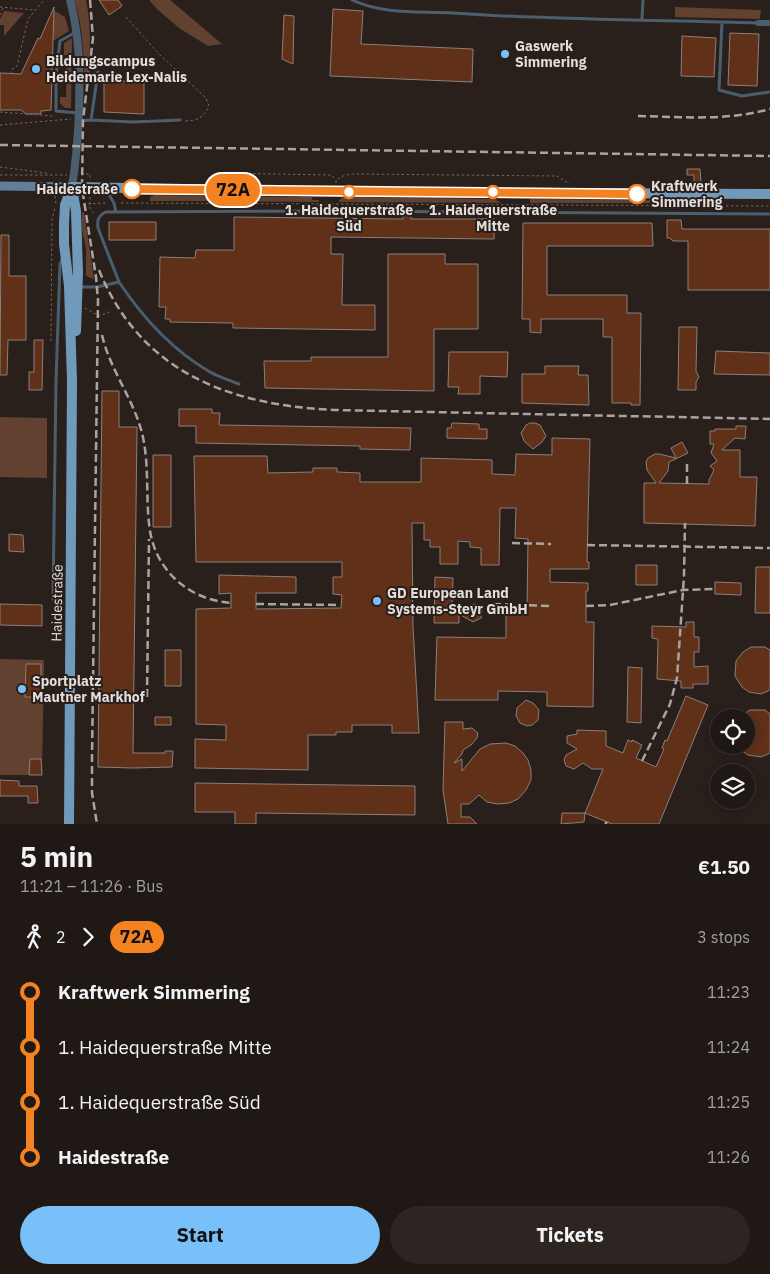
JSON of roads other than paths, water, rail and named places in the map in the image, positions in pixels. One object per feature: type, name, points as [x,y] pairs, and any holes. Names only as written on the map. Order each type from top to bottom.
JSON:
[{"type":"main road","points":[[0,186],[106,189],[770,194]]},
{"type":"main road","name":"Haidestraße","points":[[72,187],[65,205],[65,255],[74,287]]},
{"type":"main road","name":"Haidestraße","points":[[69,824],[72,381],[76,211],[72,187]]},
{"type":"street","name":"Haidestraße","points":[[70,2],[77,30],[80,54],[75,117],[75,167],[72,187]]},
{"type":"street","points":[[758,23],[770,23]]},
{"type":"lane","points":[[352,0],[366,6],[392,11],[485,16],[758,23]]},
{"type":"lane","points":[[642,19],[643,0]]},
{"type":"lane","points":[[722,22],[719,90],[742,96],[770,92]]},
{"type":"lane","points":[[77,30],[60,41],[56,74],[56,112],[91,120],[133,122],[180,120]]},
{"type":"lane","points":[[91,120],[98,72]]},
{"type":"lane","points":[[106,189],[114,203],[116,212]]},
{"type":"lane","points":[[238,384],[211,372],[178,350],[159,333],[135,305],[119,282],[98,228],[101,215],[106,212],[335,211],[770,214]]},
{"type":"lane","points":[[53,598],[56,381],[60,264],[65,255]]},
{"type":"lane","points":[[74,287],[97,287],[119,282]]},
{"type":"railway","points":[[90,0],[93,38],[83,120],[82,188],[98,300],[92,758],[92,793],[97,824]]},
{"type":"railway","points":[[638,116],[721,117],[770,109]]},
{"type":"railway","points":[[0,145],[770,156]]},
{"type":"railway","points":[[99,270],[117,305],[139,335],[164,358],[193,377],[225,391],[259,400],[296,407],[334,410],[770,419]]},
{"type":"railway","points":[[102,335],[110,360],[133,408],[142,433],[146,458],[150,531],[160,560],[178,582],[190,590],[216,601],[231,603]]},
{"type":"railway","points":[[687,460],[687,484]]},
{"type":"railway","points":[[642,761],[670,704],[677,678],[684,576],[685,523]]},
{"type":"railway","points":[[147,697],[149,539]]},
{"type":"railway","points":[[512,543],[551,544]]},
{"type":"railway","points":[[587,545],[770,548]]},
{"type":"railway","points":[[586,606],[610,605],[683,590],[715,589]]},
{"type":"railway","points":[[256,604],[340,605]]},
{"type":"railway","points":[[493,604],[549,606]]},
{"type":"place","name":"Gaswerk Simmering","points":[[505,54]]},
{"type":"place","name":"Bildungscampus Heidemarie Lex-Nalis","points":[[36,69]]},
{"type":"place","name":"Haidestraße","points":[[132,189]]},
{"type":"place","name":"1. Haidequerstraße Süd","points":[[349,192]]},
{"type":"place","name":"1. Haidequerstraße Mitte","points":[[493,192]]},
{"type":"place","name":"Kraftwerk Simmering","points":[[637,194]]},
{"type":"place","name":"GD European Land Systems-Steyr GmbH","points":[[377,601]]},
{"type":"place","name":"Sportplatz Mautner Markhof","points":[[22,689]]}]
